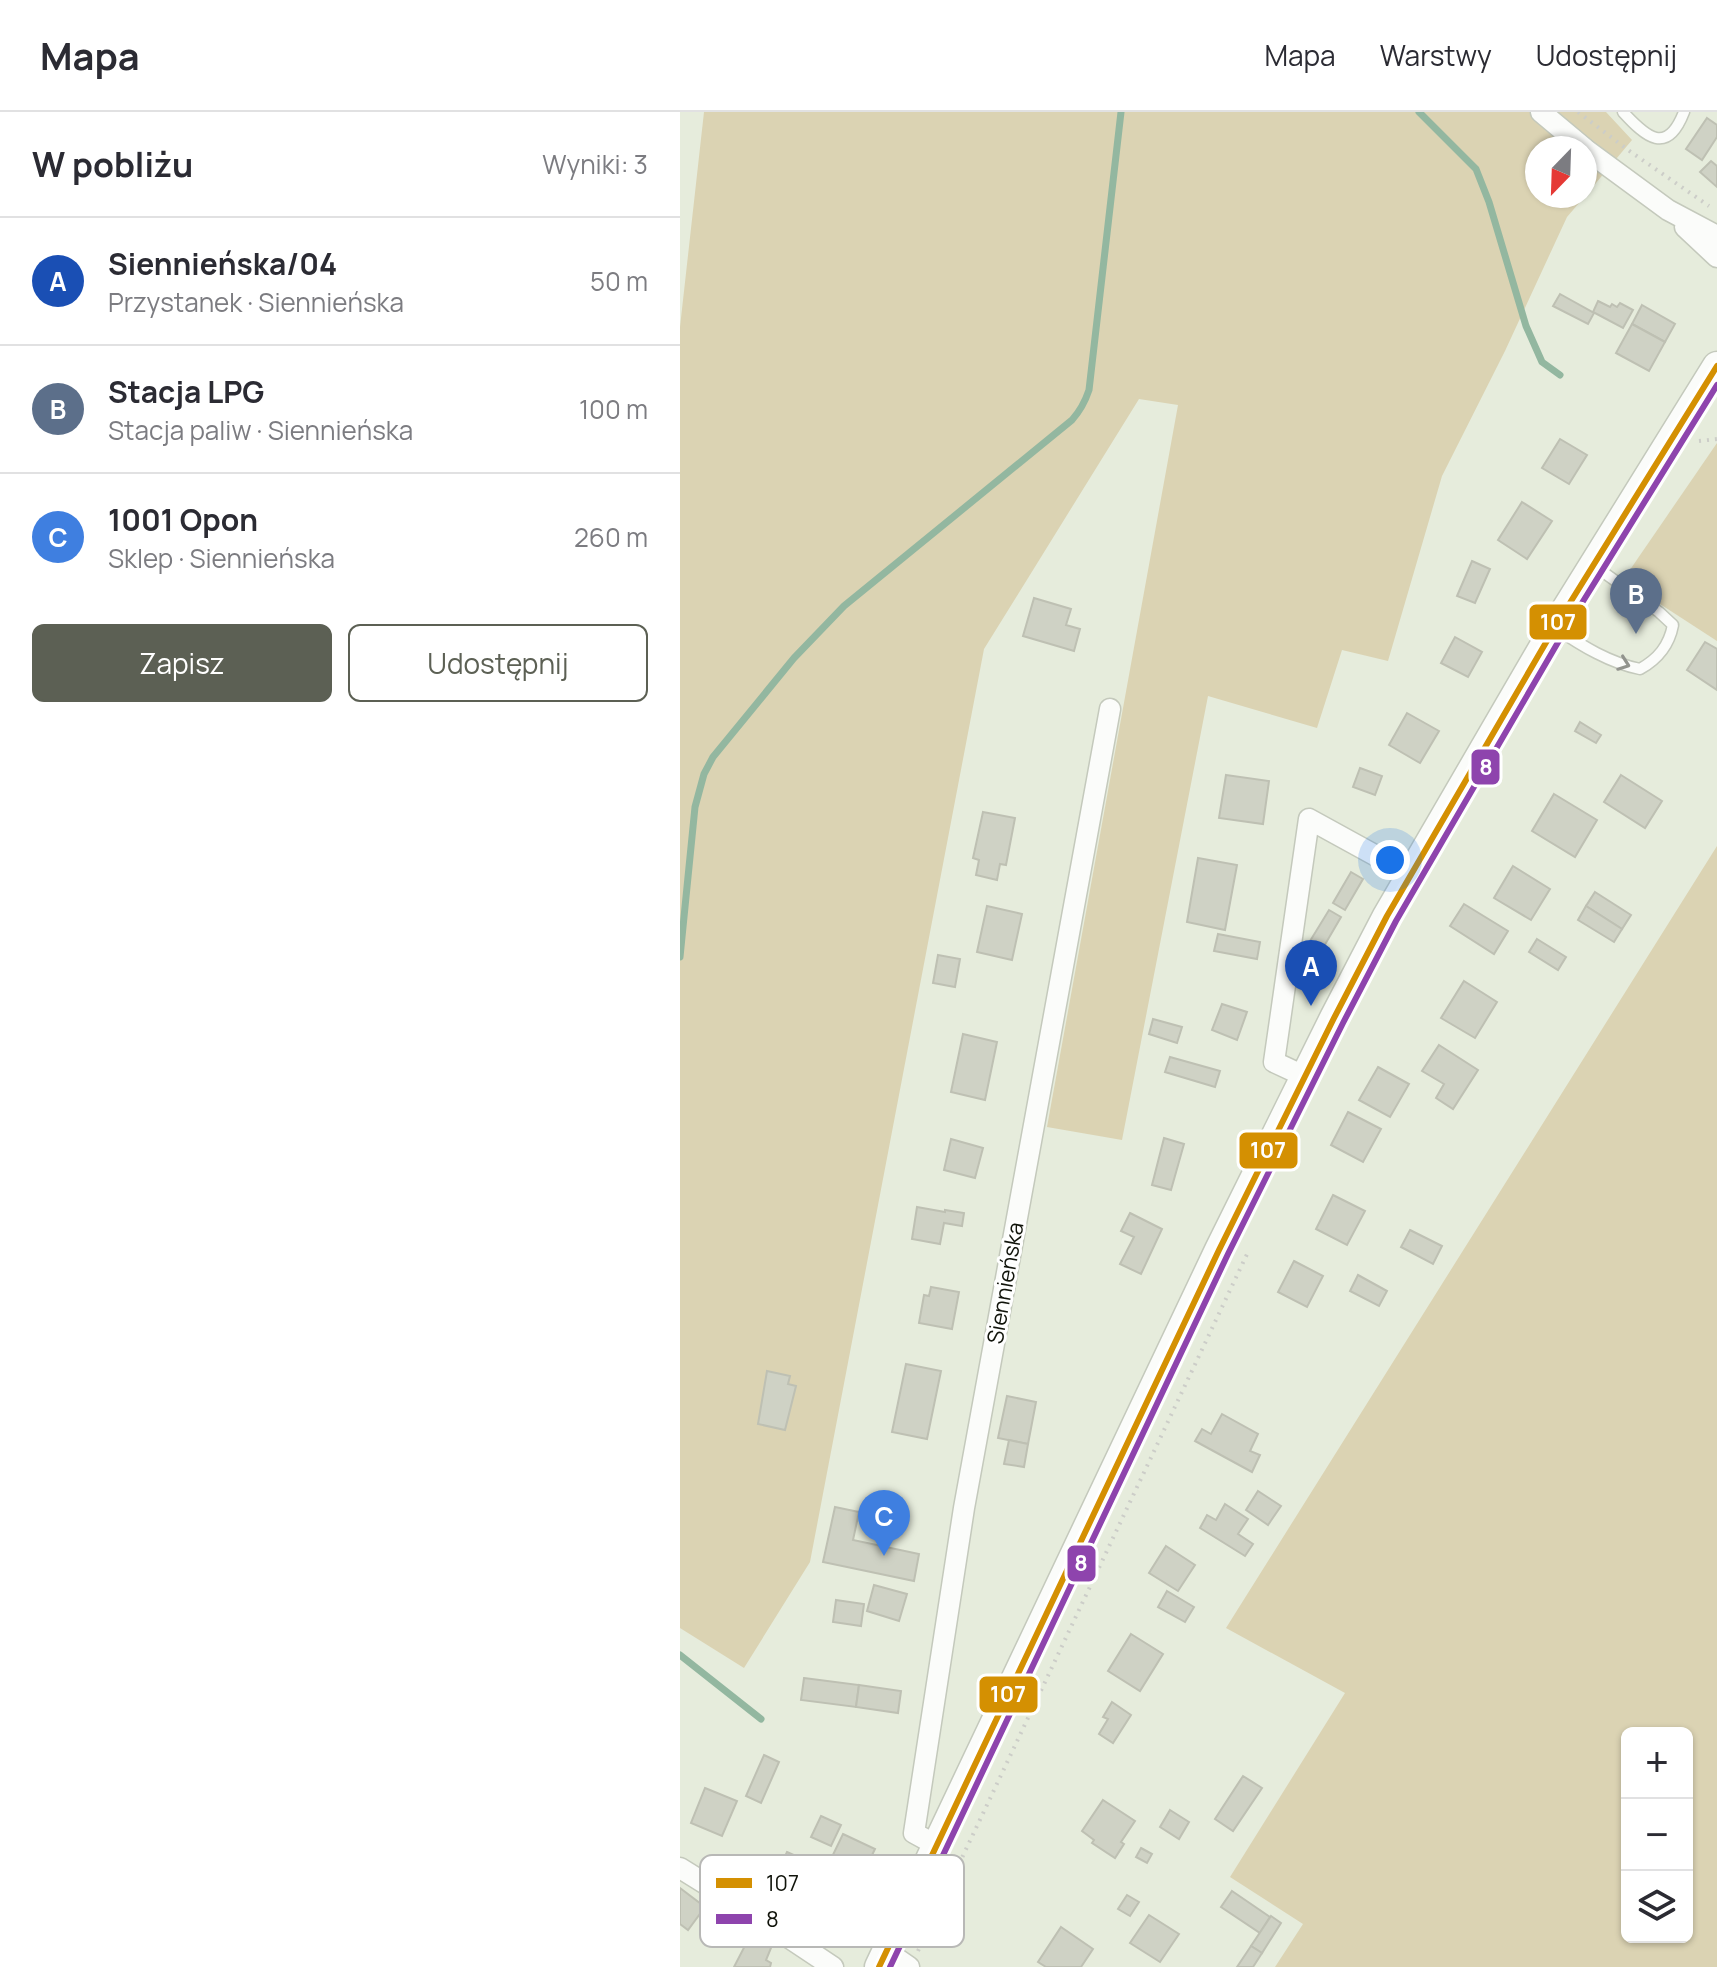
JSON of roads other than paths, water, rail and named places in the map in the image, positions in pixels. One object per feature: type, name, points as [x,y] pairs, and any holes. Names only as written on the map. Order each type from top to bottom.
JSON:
[{"type":"main road","points":[[933,1855],[1212,1265],[1304,1076],[1387,916],[1555,627],[1717,366]]},
{"type":"street","points":[[1541,112],[1570,136]]},
{"type":"street","points":[[1597,157],[1668,210],[1717,257]]},
{"type":"street","points":[[1668,210],[1717,236]]},
{"type":"street","name":"Siennieńska","points":[[936,1845],[914,1833],[964,1508],[1110,709]]},
{"type":"street","points":[[1304,1076],[1274,1062],[1309,819],[1411,875]]},
{"type":"street","points":[[680,1868],[700,1880]]},
{"type":"street","points":[[803,1947],[833,1967]]},
{"type":"lane","points":[[1623,112],[1642,132],[1661,138],[1673,133],[1684,112]]},
{"type":"lane","points":[[1555,627],[1623,666],[1640,669],[1656,660],[1671,637],[1673,625],[1659,612],[1593,565]]},
{"type":"waterway","points":[[680,957],[695,807],[704,774],[713,757],[794,658],[844,606],[1072,420],[1080,410],[1089,390],[1121,112]]},
{"type":"waterway","points":[[1419,112],[1476,169],[1526,326],[1542,362],[1560,375]]},
{"type":"waterway","points":[[680,1655],[761,1719]]},
{"type":"place","name":"Stacja LPG","points":[[1636,634]]},
{"type":"place","name":"Siennieńska/04","points":[[1311,1006]]},
{"type":"place","name":"1001 Opon","points":[[884,1556]]}]
